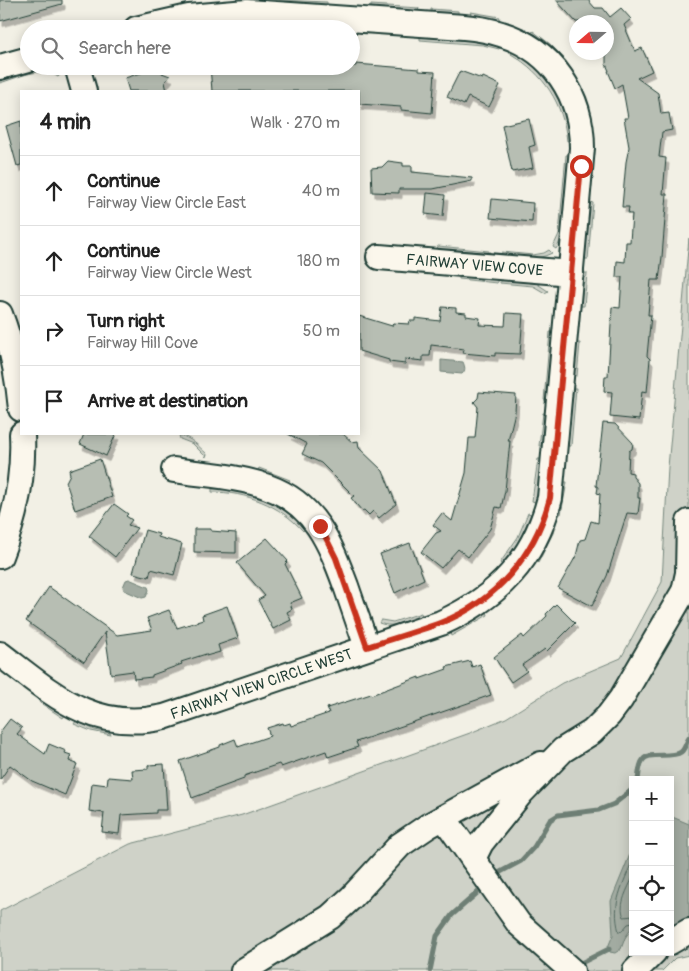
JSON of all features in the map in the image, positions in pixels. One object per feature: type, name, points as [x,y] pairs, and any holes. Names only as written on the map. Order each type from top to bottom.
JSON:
[{"type":"street","name":"FAIRWAY VIEW CIRCLE WEST","points":[[0,654],[75,707],[98,717],[131,722],[173,714],[441,623],[466,611],[502,585],[523,559],[535,539],[545,515],[552,482],[582,148],[580,120],[575,102],[566,84],[552,66],[531,47],[502,34],[472,28],[248,12],[189,17],[176,20]]},
{"type":"street","points":[[0,66],[20,61]]},
{"type":"street","points":[[80,75],[84,90]]},
{"type":"street","name":"FAIRWAY VIEW COVE","points":[[379,257],[571,273]]},
{"type":"street","points":[[0,314],[18,374],[20,397]]},
{"type":"street","points":[[0,556],[19,486],[23,458],[22,435]]},
{"type":"street","points":[[174,470],[260,484],[280,492],[306,511],[320,526],[333,550],[367,647]]},
{"type":"street","points":[[477,865],[481,843],[522,792],[563,750],[592,732],[609,716],[621,699],[680,600],[684,590],[687,578],[689,522]]},
{"type":"street","points":[[243,971],[330,917],[351,898],[400,845],[530,768],[556,758]]},
{"type":"street","points":[[444,818],[519,924],[572,971]]},
{"type":"street","points":[[674,940],[689,932]]},
{"type":"street","points":[[635,971],[650,956]]},
{"type":"shaded area","points":[[279,0],[327,2],[327,5],[279,2]]},
{"type":"shaded area","points":[[371,5],[419,8],[418,11],[371,8]]},
{"type":"shaded area","points":[[431,9],[458,11],[458,14],[431,13]]},
{"type":"shaded area","points":[[471,12],[500,17],[498,21],[470,16]]},
{"type":"shaded area","points":[[533,31],[564,58],[562,60],[548,46],[531,34]]},
{"type":"shaded area","points":[[420,37],[478,41],[500,46],[499,49],[483,45],[420,40]]},
{"type":"shaded area","points":[[512,52],[535,67],[553,88],[564,113],[570,140],[567,141],[561,114],[550,91],[533,71],[511,54]]},
{"type":"shaded area","points":[[20,74],[26,75],[0,83],[0,80]]},
{"type":"shaded area","points":[[566,155],[569,155],[565,219],[560,241],[556,249],[553,247],[559,234]]},
{"type":"shaded area","points":[[590,202],[593,203],[588,259],[585,259]]},
{"type":"shaded area","points":[[689,238],[689,955],[675,958],[662,971],[0,971],[0,911],[130,844],[242,815],[470,733],[506,718],[562,683],[621,658],[662,582],[668,467]]},
{"type":"shaded area","points":[[438,246],[489,251],[489,254],[437,249]]},
{"type":"shaded area","points":[[549,250],[552,253],[535,258],[501,255],[502,252],[533,255]]},
{"type":"shaded area","points":[[584,273],[587,273],[584,306],[580,306]]},
{"type":"shaded area","points":[[459,276],[497,279],[497,283],[459,279]]},
{"type":"shaded area","points":[[500,280],[536,283],[548,291],[545,293],[533,286],[500,283]]},
{"type":"shaded area","points":[[550,332],[553,332],[547,400],[544,400]]},
{"type":"shaded area","points":[[577,343],[580,343],[577,376],[574,375]]},
{"type":"shaded area","points":[[573,388],[576,388],[571,446],[568,446]]},
{"type":"shaded area","points":[[543,413],[546,413],[543,446],[539,446]]},
{"type":"shaded area","points":[[179,435],[188,438],[207,454],[206,457],[193,444],[180,439]]},
{"type":"shaded area","points":[[538,459],[542,459],[539,488],[535,502],[532,501]]},
{"type":"shaded area","points":[[259,468],[290,480],[288,483],[258,471]]},
{"type":"shaded area","points":[[564,482],[567,482],[561,514],[558,513]]},
{"type":"shaded area","points":[[212,489],[238,491],[263,498],[286,512],[305,529],[303,531],[284,514],[262,502],[237,494],[212,492]]},
{"type":"shaded area","points":[[528,513],[531,514],[519,542],[502,565],[500,563],[518,537]]},
{"type":"shaded area","points":[[553,526],[556,527],[538,563],[536,561]]},
{"type":"shaded area","points":[[487,612],[488,615],[451,636],[450,633]]},
{"type":"shaded area","points":[[421,613],[422,616],[401,624],[385,625],[379,623],[381,620],[393,622]]},
{"type":"shaded area","points":[[41,699],[65,715],[63,718],[39,702]]},
{"type":"shaded area","points":[[76,721],[111,735],[91,731],[74,724]]},
{"type":"water","points":[[441,360],[463,362],[464,371],[462,374],[441,372]]},
{"type":"water","points":[[129,579],[148,587],[149,590],[146,597],[142,598],[124,590],[123,587],[126,580]]},
{"type":"water","points":[[674,818],[689,824],[689,923],[674,926]]},
{"type":"water","points":[[629,857],[629,932],[621,949],[615,953],[610,952],[608,947],[613,935],[611,901]]},
{"type":"building","points":[[0,0],[62,0],[62,4],[0,21]]},
{"type":"building","points":[[556,0],[588,0],[595,8],[603,8],[608,15],[570,15]]},
{"type":"building","points":[[621,8],[631,19],[624,25],[635,51],[642,48],[652,71],[637,78],[658,93],[661,114],[669,113],[672,130],[662,132],[659,157],[666,158],[663,194],[667,194],[659,280],[651,280],[648,315],[651,315],[647,356],[650,359],[647,392],[642,391],[639,420],[610,417],[612,392],[604,391],[605,376],[608,376],[612,307],[620,308],[622,277],[616,277],[617,261],[625,262],[626,242],[630,242],[632,214],[628,214],[629,207],[622,207],[629,147],[624,118],[628,118],[622,84],[615,88],[606,60],[614,60],[614,15],[612,15]]},
{"type":"building","points":[[360,64],[435,72],[432,113],[401,110],[401,107],[360,104],[360,90],[212,90],[211,75],[360,75]]},
{"type":"building","points":[[460,71],[482,79],[483,77],[500,85],[489,107],[468,97],[464,105],[447,97]]},
{"type":"building","points":[[135,75],[170,76],[165,82],[167,90],[129,90],[125,78]]},
{"type":"building","points":[[529,119],[535,145],[529,147],[533,168],[512,172],[502,125]]},
{"type":"building","points":[[20,121],[20,165],[17,166],[6,126]]},
{"type":"building","points":[[388,161],[403,163],[403,166],[412,166],[412,172],[472,178],[472,181],[433,189],[399,189],[399,193],[372,192],[371,168],[382,167]]},
{"type":"building","points":[[427,193],[445,195],[443,216],[425,214]]},
{"type":"building","points":[[492,199],[533,203],[532,222],[490,218]]},
{"type":"building","points":[[442,307],[456,308],[456,312],[480,318],[479,325],[505,326],[506,313],[523,314],[520,354],[495,353],[495,356],[463,353],[464,349],[431,345],[430,356],[423,356],[423,361],[405,359],[405,364],[389,362],[389,360],[360,351],[360,316],[392,326],[393,323],[409,324],[410,321],[415,321],[415,318],[440,321]]},
{"type":"building","points":[[479,392],[516,395],[515,412],[508,441],[510,441],[505,491],[501,508],[496,507],[490,529],[468,557],[458,549],[441,568],[421,552],[436,533],[441,531],[433,525],[442,513],[452,521],[466,473],[469,438],[475,438],[478,407],[474,402],[478,398]]},
{"type":"building","points":[[603,423],[615,424],[633,443],[632,449],[629,451],[628,472],[633,473],[633,477],[638,483],[638,498],[640,498],[638,514],[627,513],[607,576],[592,606],[558,588],[576,556],[580,540],[585,539],[591,521],[598,523],[600,494],[597,493],[598,487],[596,486]]},
{"type":"building","points":[[84,435],[116,435],[106,456],[80,444]]},
{"type":"building","points":[[290,435],[344,435],[352,442],[358,441],[359,448],[383,471],[396,504],[379,518],[373,511],[369,515],[364,510],[362,511],[351,498],[354,496],[321,463],[302,454],[307,444]]},
{"type":"building","points":[[100,459],[112,497],[75,510],[66,482],[70,474],[69,470]]},
{"type":"building","points":[[114,504],[128,514],[126,516],[132,520],[128,525],[137,528],[115,557],[89,536]]},
{"type":"building","points":[[194,529],[211,529],[211,531],[236,533],[236,553],[194,552]]},
{"type":"building","points":[[145,530],[159,534],[158,537],[182,544],[174,575],[151,569],[149,577],[133,573]]},
{"type":"building","points":[[267,538],[288,561],[285,564],[302,598],[290,603],[292,609],[287,612],[291,620],[273,629],[258,600],[265,596],[237,563]]},
{"type":"building","points":[[410,543],[424,579],[395,593],[380,554]]},
{"type":"building","points":[[49,587],[117,635],[152,630],[147,618],[169,610],[177,628],[203,620],[202,615],[227,606],[238,638],[218,645],[220,652],[206,656],[206,654],[181,662],[182,664],[152,675],[152,677],[134,679],[133,671],[111,674],[105,632],[84,662],[26,621]]},
{"type":"building","points":[[556,604],[575,623],[547,651],[545,649],[522,665],[527,671],[511,682],[494,657],[522,635],[524,638],[547,616],[546,614]]},
{"type":"building","points":[[470,661],[472,667],[480,664],[491,695],[356,742],[358,747],[328,757],[326,751],[281,767],[279,764],[244,776],[244,779],[192,798],[180,761],[220,747],[220,745],[235,739],[238,747],[270,736],[267,728],[283,723],[284,725],[290,723],[291,726],[329,713],[327,708],[371,695],[419,677],[419,679],[447,669],[446,667]]},
{"type":"building","points":[[10,719],[22,728],[17,734],[45,754],[49,744],[71,755],[69,761],[77,764],[65,795],[32,781],[10,765],[0,780],[0,732]]},
{"type":"building","points":[[164,764],[167,810],[156,810],[156,813],[121,815],[119,834],[102,832],[104,813],[89,811],[92,783],[107,785],[108,777],[133,779],[132,770],[148,769],[148,765]]},
{"type":"waterway","points":[[638,776],[641,764],[646,757],[677,754],[682,751],[689,738]]},
{"type":"waterway","points":[[493,876],[521,861],[534,847],[550,820],[558,815],[599,810],[614,804],[629,792]]},
{"type":"waterway","points":[[430,971],[437,936],[452,915],[484,887]]},
{"type":"waterway","points":[[581,963],[609,949]]},
{"type":"route","points":[[320,526],[336,558],[367,647],[441,623],[466,611],[502,585],[523,559],[535,539],[550,498],[581,166]]}]
